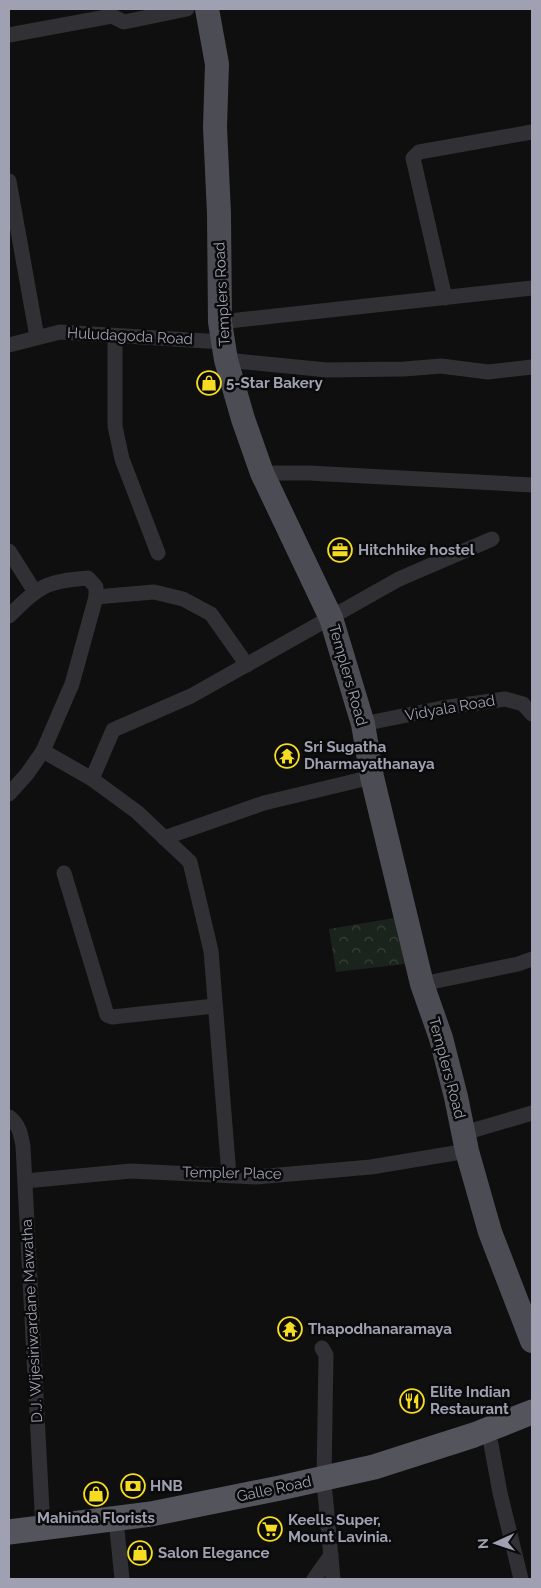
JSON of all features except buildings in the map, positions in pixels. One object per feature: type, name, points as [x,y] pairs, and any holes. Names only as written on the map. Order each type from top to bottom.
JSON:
[{"type":"highway","name":"Galle Road","points":[[9,1545],[116,1527],[287,1503],[374,1467],[474,1434],[532,1412]]},
{"type":"highway","name":"Galle Road","points":[[325,1486],[403,1473],[532,1430]]},
{"type":"highway","name":"Galle Road","points":[[9,1532],[116,1527]]},
{"type":"main road","name":"Templers Road","points":[[203,9],[216,64],[215,127],[223,341],[244,419],[262,472],[331,618],[363,724],[372,777],[422,984],[441,1038],[456,1096],[465,1142],[490,1232],[532,1340]]},
{"type":"street","points":[[9,35],[112,16],[124,22],[203,9]]},
{"type":"street","points":[[445,298],[413,158],[419,152],[532,132]]},
{"type":"street","points":[[9,181],[37,337]]},
{"type":"street","points":[[223,341],[445,298],[532,288]]},
{"type":"street","name":"Huludagoda Road","points":[[9,345],[60,332],[223,341]]},
{"type":"street","points":[[115,336],[115,426],[122,459],[158,553]]},
{"type":"street","points":[[223,341],[327,370],[404,369],[441,366],[488,372],[532,367]]},
{"type":"street","points":[[262,472],[532,485]]},
{"type":"street","points":[[92,779],[113,730],[191,696],[399,579],[492,539]]},
{"type":"street","points":[[9,551],[34,592]]},
{"type":"street","points":[[9,616],[34,592],[48,583],[88,578],[96,587],[96,598],[72,684],[43,751],[27,774],[9,794]]},
{"type":"street","points":[[96,598],[154,592],[183,599],[211,614],[247,664]]},
{"type":"street","name":"Vidyala Road","points":[[363,724],[442,708],[505,699],[529,705]]},
{"type":"street","points":[[43,751],[92,779],[137,812],[190,862],[211,950],[229,1175]]},
{"type":"street","points":[[164,838],[264,803],[372,777]]},
{"type":"street","points":[[64,873],[107,1015],[112,1017],[215,1006]]},
{"type":"street","points":[[422,984],[518,964],[532,959]]},
{"type":"street","name":"Templer Place","points":[[25,1180],[131,1171],[256,1176],[371,1167],[465,1142],[532,1113]]},
{"type":"street","name":"D.J. Wijesiriwardane Mawatha","points":[[9,1117],[21,1133],[25,1180],[43,1529]]},
{"type":"street","points":[[322,1348],[326,1355],[325,1486],[333,1579]]},
{"type":"street","points":[[491,1444],[500,1493],[521,1579]]},
{"type":"street","points":[[116,1527],[122,1579]]},
{"type":"street","points":[[314,1579],[331,1556]]},
{"type":"green space","points":[[394,918],[405,964],[336,972],[329,929]]},
{"type":"place","name":"5-Star Bakery","points":[[209,383]]},
{"type":"place","name":"Hitchhike hostel","points":[[340,550]]},
{"type":"place","name":"Sri Sugatha Dharmayathanaya","points":[[287,756]]},
{"type":"place","name":"Thapodhanaramaya","points":[[290,1329]]},
{"type":"place","name":"Elite Indian Restaurant","points":[[412,1401]]},
{"type":"place","name":"HNB","points":[[133,1486]]},
{"type":"place","name":"Mahinda Florists","points":[[96,1494]]},
{"type":"place","name":"Keells Super, Mount Lavinia.","points":[[270,1529]]},
{"type":"place","name":"Salon Elegance","points":[[140,1553]]}]
